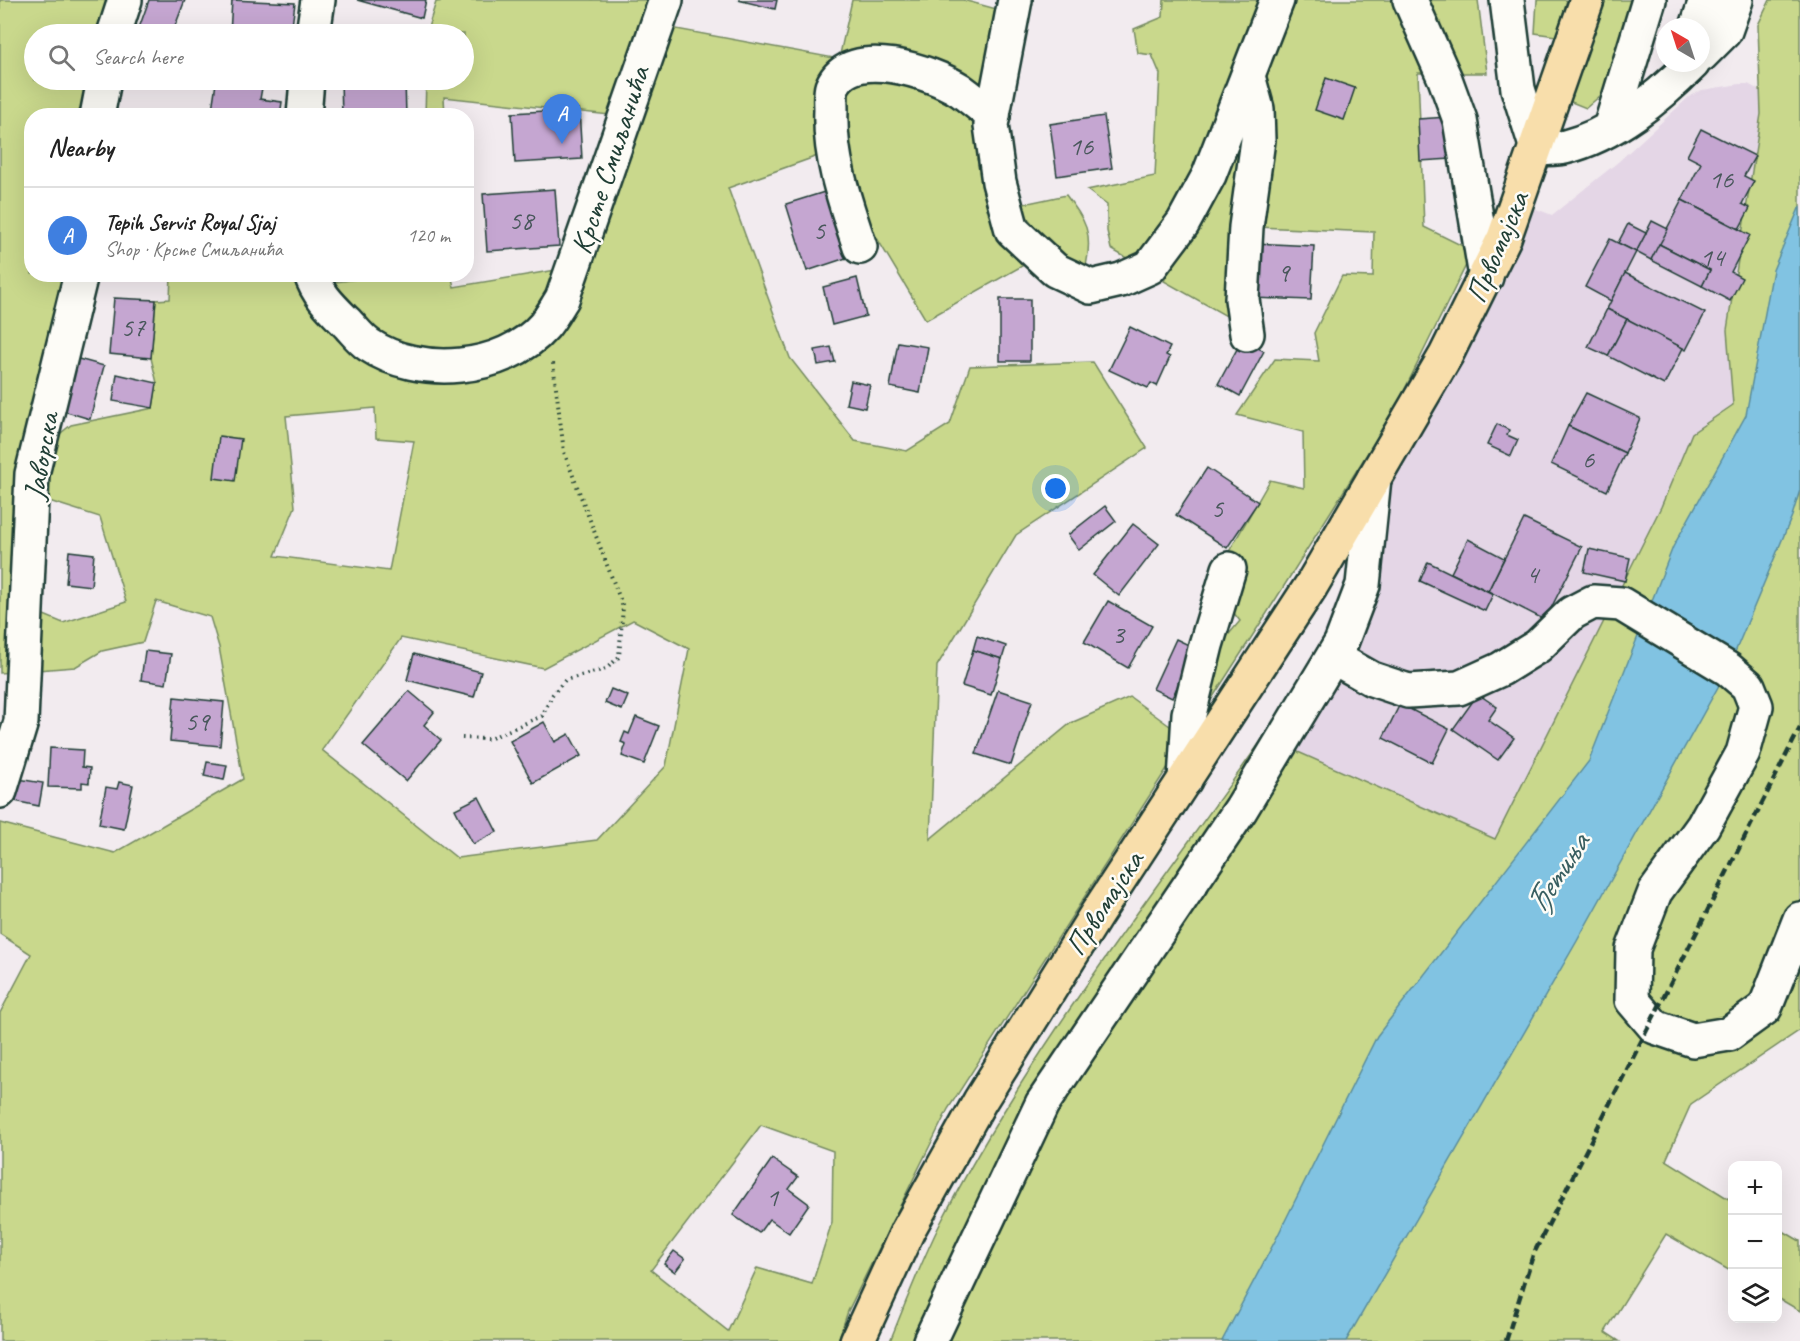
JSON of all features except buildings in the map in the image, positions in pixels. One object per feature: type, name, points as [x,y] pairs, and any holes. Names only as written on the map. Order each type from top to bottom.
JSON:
[{"type":"main road","name":"Првомајска","points":[[858,1341],[908,1230],[980,1101],[1311,586],[1446,356],[1504,238],[1537,149],[1587,0]]},
{"type":"street","points":[[117,24],[125,0]]},
{"type":"street","points":[[314,24],[318,0]]},
{"type":"street","name":"Крсте Смиљанића","points":[[315,282],[328,306],[368,345],[397,359],[427,366],[454,367],[489,358],[520,345],[543,327],[562,299],[631,94],[666,0]]},
{"type":"street","points":[[1016,0],[991,125],[999,182],[1012,230],[1054,270],[1091,286],[1121,280],[1149,267],[1183,223],[1209,175],[1276,0]]},
{"type":"street","points":[[1410,0],[1445,79],[1460,120],[1486,277]]},
{"type":"street","points":[[1507,0],[1518,89],[1537,149],[1564,147],[1610,128],[1643,107],[1681,72]]},
{"type":"street","points":[[1610,128],[1649,0]]},
{"type":"street","points":[[1700,18],[1706,0]]},
{"type":"street","points":[[1710,45],[1725,31],[1736,0]]},
{"type":"street","points":[[860,248],[837,179],[831,120],[831,88],[840,73],[858,66],[886,65],[923,72],[960,90],[993,116]]},
{"type":"street","points":[[1247,334],[1242,299],[1246,227],[1258,140],[1257,109],[1248,76]]},
{"type":"street","points":[[99,108],[102,90]]},
{"type":"street","points":[[305,108],[306,90]]},
{"type":"street","name":"Јаворска","points":[[0,791],[21,722],[29,601],[32,474],[79,282]]},
{"type":"street","name":"Првомајска","points":[[930,1341],[1041,1104],[1234,819],[1333,657],[1363,585],[1374,478]]},
{"type":"street","points":[[1185,780],[1189,714],[1206,645],[1229,569]]},
{"type":"street","points":[[1333,657],[1372,679],[1408,691],[1459,688],[1501,669],[1538,646],[1572,613],[1593,602],[1621,604],[1728,669],[1748,686],[1756,706],[1743,753],[1703,826],[1655,892],[1633,949],[1632,1000],[1655,1028],[1693,1040],[1729,1034],[1765,1008],[1800,920]]},
{"type":"street","points":[[0,712],[14,747]]},
{"type":"path","points":[[462,738],[489,739],[542,716],[553,694],[565,680],[606,669],[619,657],[621,649],[623,607],[564,452],[550,318]]},
{"type":"shaded area","points":[[1748,84],[1761,91],[1761,114],[1728,330],[1733,405],[1692,433],[1661,507],[1495,839],[1281,745],[1353,557],[1531,207],[1552,215],[1618,162],[1689,97],[1702,90]]},
{"type":"green space","points":[[0,0],[135,0],[129,24],[24,24],[24,90],[114,90],[111,108],[24,108],[24,282],[90,282],[47,444],[71,425],[153,408],[157,383],[151,358],[156,300],[170,299],[171,282],[312,282],[362,359],[542,348],[666,27],[839,59],[852,0],[963,0],[1000,10],[982,85],[977,159],[990,207],[1022,266],[926,320],[826,153],[728,188],[790,358],[855,441],[907,451],[950,424],[970,366],[1093,362],[1147,448],[1016,535],[937,666],[930,839],[1071,723],[1130,697],[1174,729],[1218,647],[1240,621],[1211,583],[1270,480],[1304,488],[1303,432],[1237,415],[1275,359],[1319,361],[1314,333],[1342,276],[1373,277],[1374,232],[1257,227],[1228,317],[1164,281],[1266,77],[1293,0],[1478,0],[1487,73],[1418,73],[1424,227],[1473,251],[1394,411],[948,1109],[848,1311],[838,1341],[0,1341],[0,1013],[31,954],[0,934],[0,823],[115,853],[243,779],[219,647],[210,617],[156,601],[143,642],[102,651],[75,667],[0,673]],"holes":[[[375,408],[376,438],[414,441],[389,571],[275,556],[295,507],[286,416]],[[49,501],[100,517],[126,602],[63,623],[32,610]],[[633,620],[689,649],[666,766],[597,840],[457,858],[322,750],[401,638],[543,668]],[[761,1125],[833,1151],[832,1222],[812,1284],[757,1268],[728,1331],[651,1270]]]},
{"type":"green space","points":[[452,0],[658,0],[619,116],[444,97],[445,108],[425,108],[426,90],[474,90],[474,24],[429,24],[436,2]]},
{"type":"green space","points":[[1164,0],[1261,0],[1194,182],[1164,230],[1130,260],[1111,249],[1107,231],[1107,205],[1087,190],[1155,176],[1160,74],[1152,55],[1138,53],[1134,29],[1163,17]]},
{"type":"green space","points":[[1537,0],[1567,0],[1556,36],[1535,33]]},
{"type":"green space","points":[[1602,0],[1635,0],[1608,89],[1586,108],[1569,101]]},
{"type":"green space","points":[[1770,0],[1800,0],[1800,1030],[1691,1104],[1666,1160],[1728,1199],[1728,1270],[1666,1234],[1605,1332],[1619,1341],[890,1341],[940,1224],[1012,1097],[1093,975],[1264,737],[1495,839],[1661,507],[1692,433],[1733,405],[1727,330],[1761,114],[1758,25]]},
{"type":"green space","points":[[1066,195],[1086,228],[1089,244],[1086,266],[1065,257],[1047,242],[1019,205]]},
{"type":"green space","points":[[568,268],[537,323],[447,361],[382,343],[328,283],[453,282],[454,287]]},
{"type":"green space","points":[[1782,1230],[1800,1241],[1800,1311],[1782,1300]]},
{"type":"water","name":"Ђетиња","points":[[1800,206],[1800,490],[1792,516],[1728,669],[1577,941],[1346,1341],[1222,1341],[1275,1241],[1377,1036],[1589,761],[1673,547],[1746,415],[1773,270]]},
{"type":"railway","points":[[1506,1341],[1533,1255],[1800,728]]},
{"type":"place","name":"Tepih Servis Royal Sjaj","points":[[562,144]]}]
